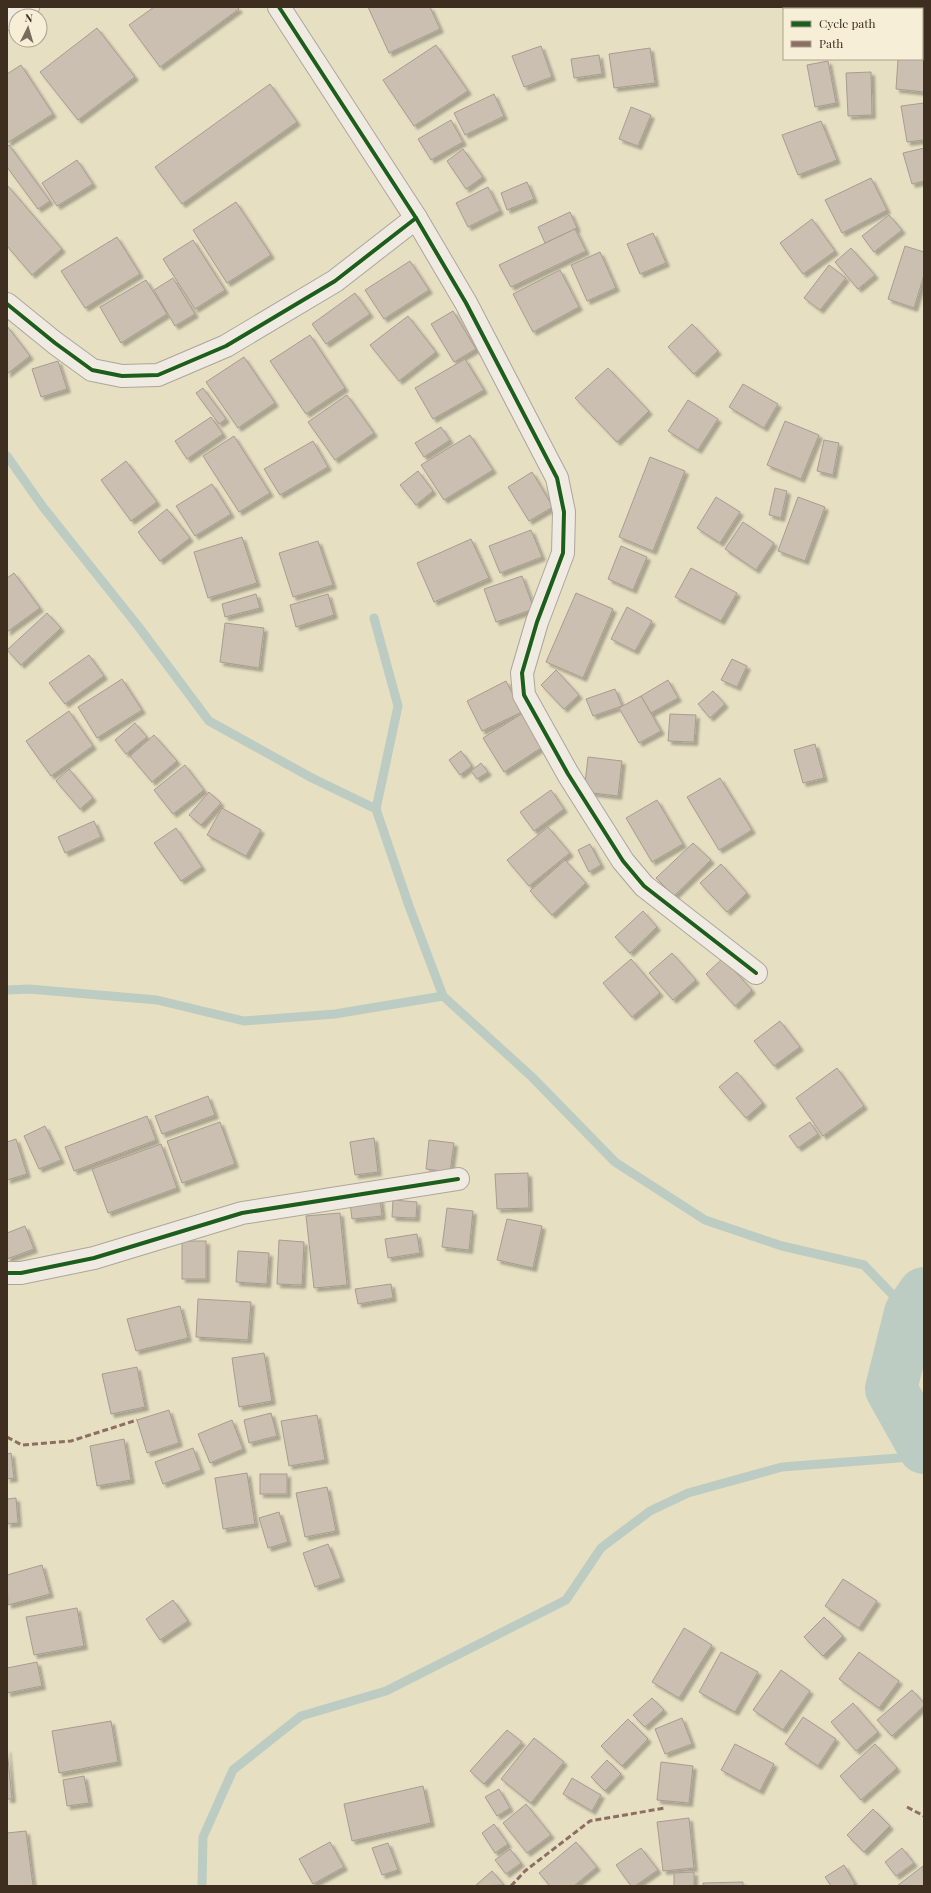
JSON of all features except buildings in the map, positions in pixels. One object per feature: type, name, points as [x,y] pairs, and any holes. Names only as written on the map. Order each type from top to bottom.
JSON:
[{"type":"street","points":[[7,19],[28,7]]},
{"type":"street","points":[[279,7],[416,218],[466,304],[557,478],[564,512],[563,553],[537,622],[522,673],[524,695],[568,774],[623,861],[644,886],[756,974]]},
{"type":"street","points":[[7,304],[55,343],[92,370],[122,376],[158,375],[226,346],[335,281],[416,218]]},
{"type":"street","points":[[7,1273],[21,1273],[94,1258],[242,1213],[458,1179]]},
{"type":"shaded area","points":[[7,7],[924,7],[924,1886],[7,1886]]},
{"type":"waterway","points":[[7,456],[43,507],[138,626],[209,721],[312,778],[376,809],[409,906],[443,996]]},
{"type":"waterway","points":[[374,618],[398,706],[376,809]]},
{"type":"waterway","points":[[7,990],[29,989],[157,1000],[244,1021],[335,1014],[443,996],[532,1077],[615,1162],[705,1220],[782,1246],[864,1265],[910,1313]]},
{"type":"waterway","points":[[924,1293],[910,1313],[891,1389],[924,1448]]},
{"type":"waterway","points":[[202,1886],[203,1837],[233,1770],[301,1716],[386,1691],[566,1600],[601,1548],[650,1511],[688,1493],[782,1467],[924,1456]]},
{"type":"marked path","points":[[7,1437],[22,1445],[71,1441],[137,1420]]},
{"type":"marked path","points":[[907,1807],[924,1816]]},
{"type":"marked path","points":[[511,1886],[525,1871],[590,1821],[665,1808]]},
{"type":"cycle path","points":[[279,7],[416,218],[466,303],[557,478],[564,512],[563,553],[537,622],[522,673],[524,695],[568,774],[623,861],[644,886],[756,973]]},
{"type":"cycle path","points":[[7,304],[55,343],[92,370],[122,376],[158,375],[226,346],[335,281],[416,218]]},
{"type":"cycle path","points":[[7,1273],[21,1273],[94,1258],[242,1213],[458,1179]]}]
